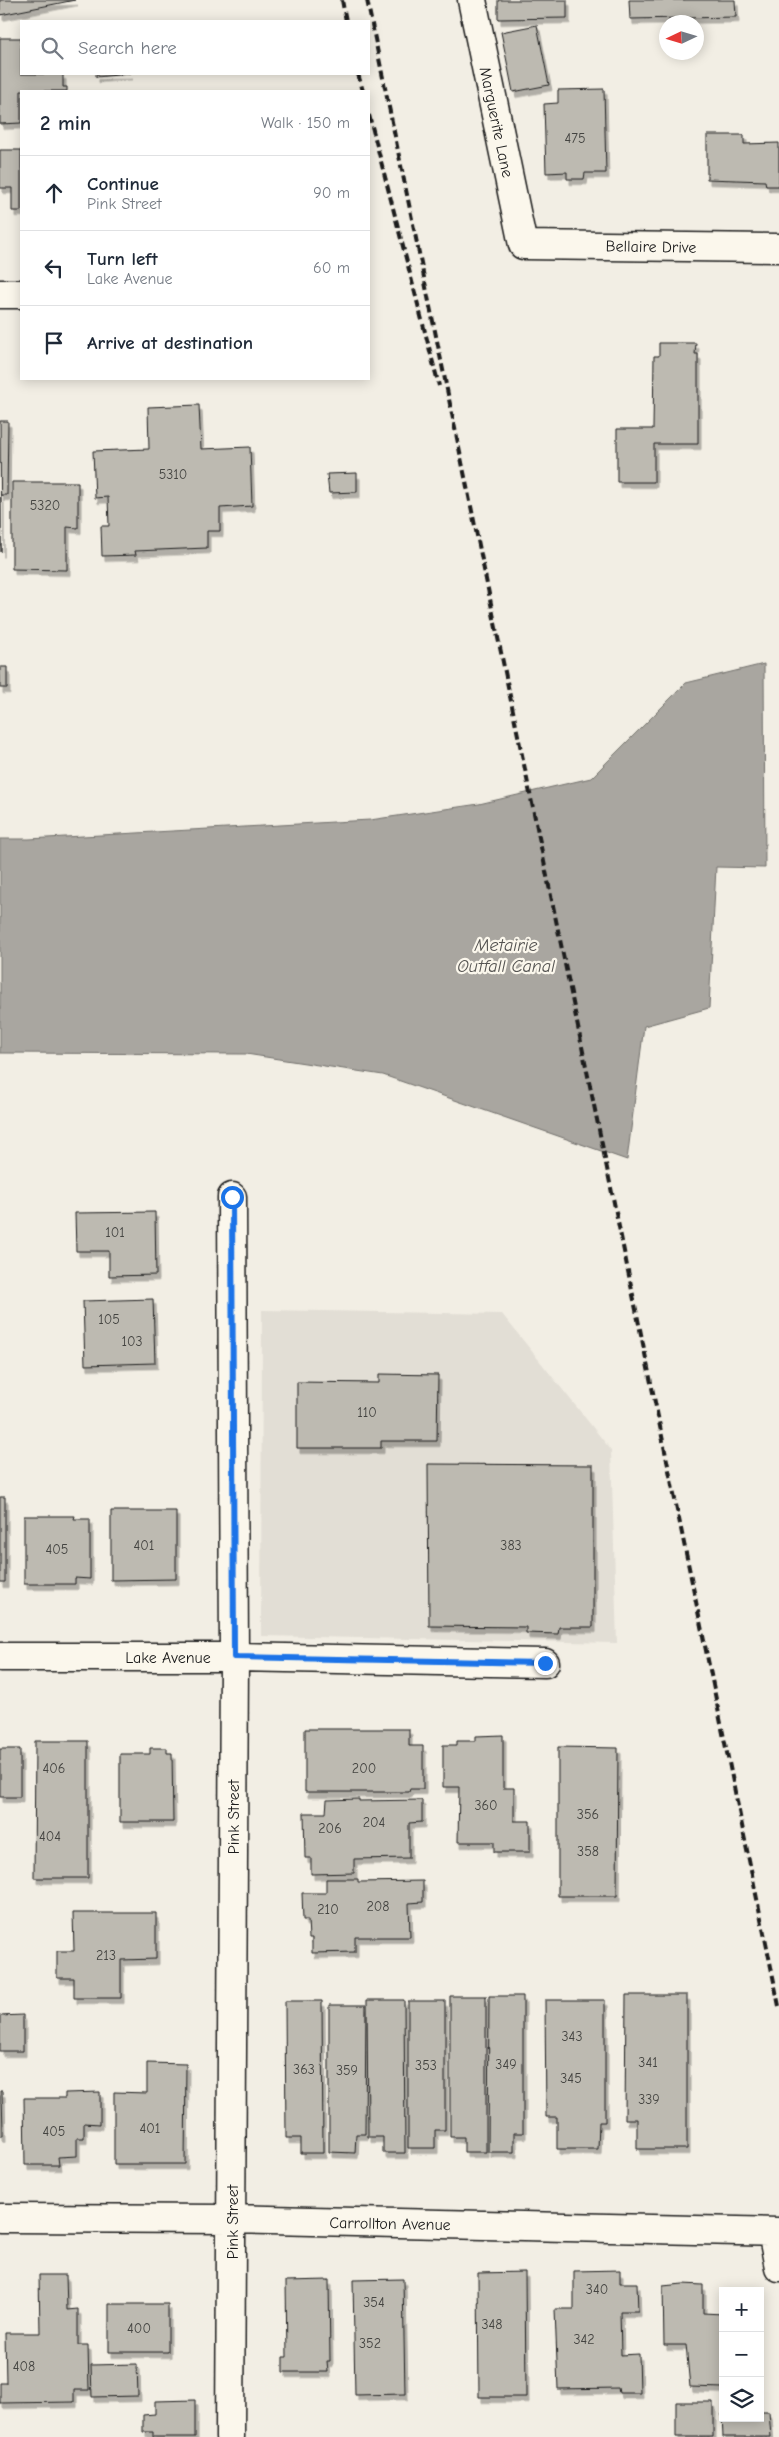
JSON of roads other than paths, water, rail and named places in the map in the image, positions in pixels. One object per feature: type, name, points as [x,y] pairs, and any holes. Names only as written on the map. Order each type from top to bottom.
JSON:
[{"type":"street","name":"Marguerite Lane","points":[[472,0],[523,245]]},
{"type":"street","name":"Bellaire Drive","points":[[523,245],[779,248]]},
{"type":"street","points":[[0,294],[20,294]]},
{"type":"street","name":"Pink Street","points":[[230,2437],[234,1657],[232,1197]]},
{"type":"street","name":"Lake Avenue","points":[[0,1657],[234,1657],[545,1663]]},
{"type":"street","name":"Carrollton Avenue","points":[[0,2218],[232,2219],[776,2232]]},
{"type":"street","points":[[776,2232],[779,2266]]},
{"type":"water","name":"Metairie Outfall Canal","points":[[764,664],[765,868],[716,867],[709,1008],[644,1026],[627,1160],[383,1075],[246,1054],[0,1053],[0,839],[370,820],[479,804],[591,778],[686,683]]},
{"type":"railway","points":[[342,0],[346,20]]},
{"type":"railway","points":[[367,0],[779,2006]]},
{"type":"railway","points":[[358,75],[363,90]]},
{"type":"railway","points":[[370,119],[439,386]]}]
